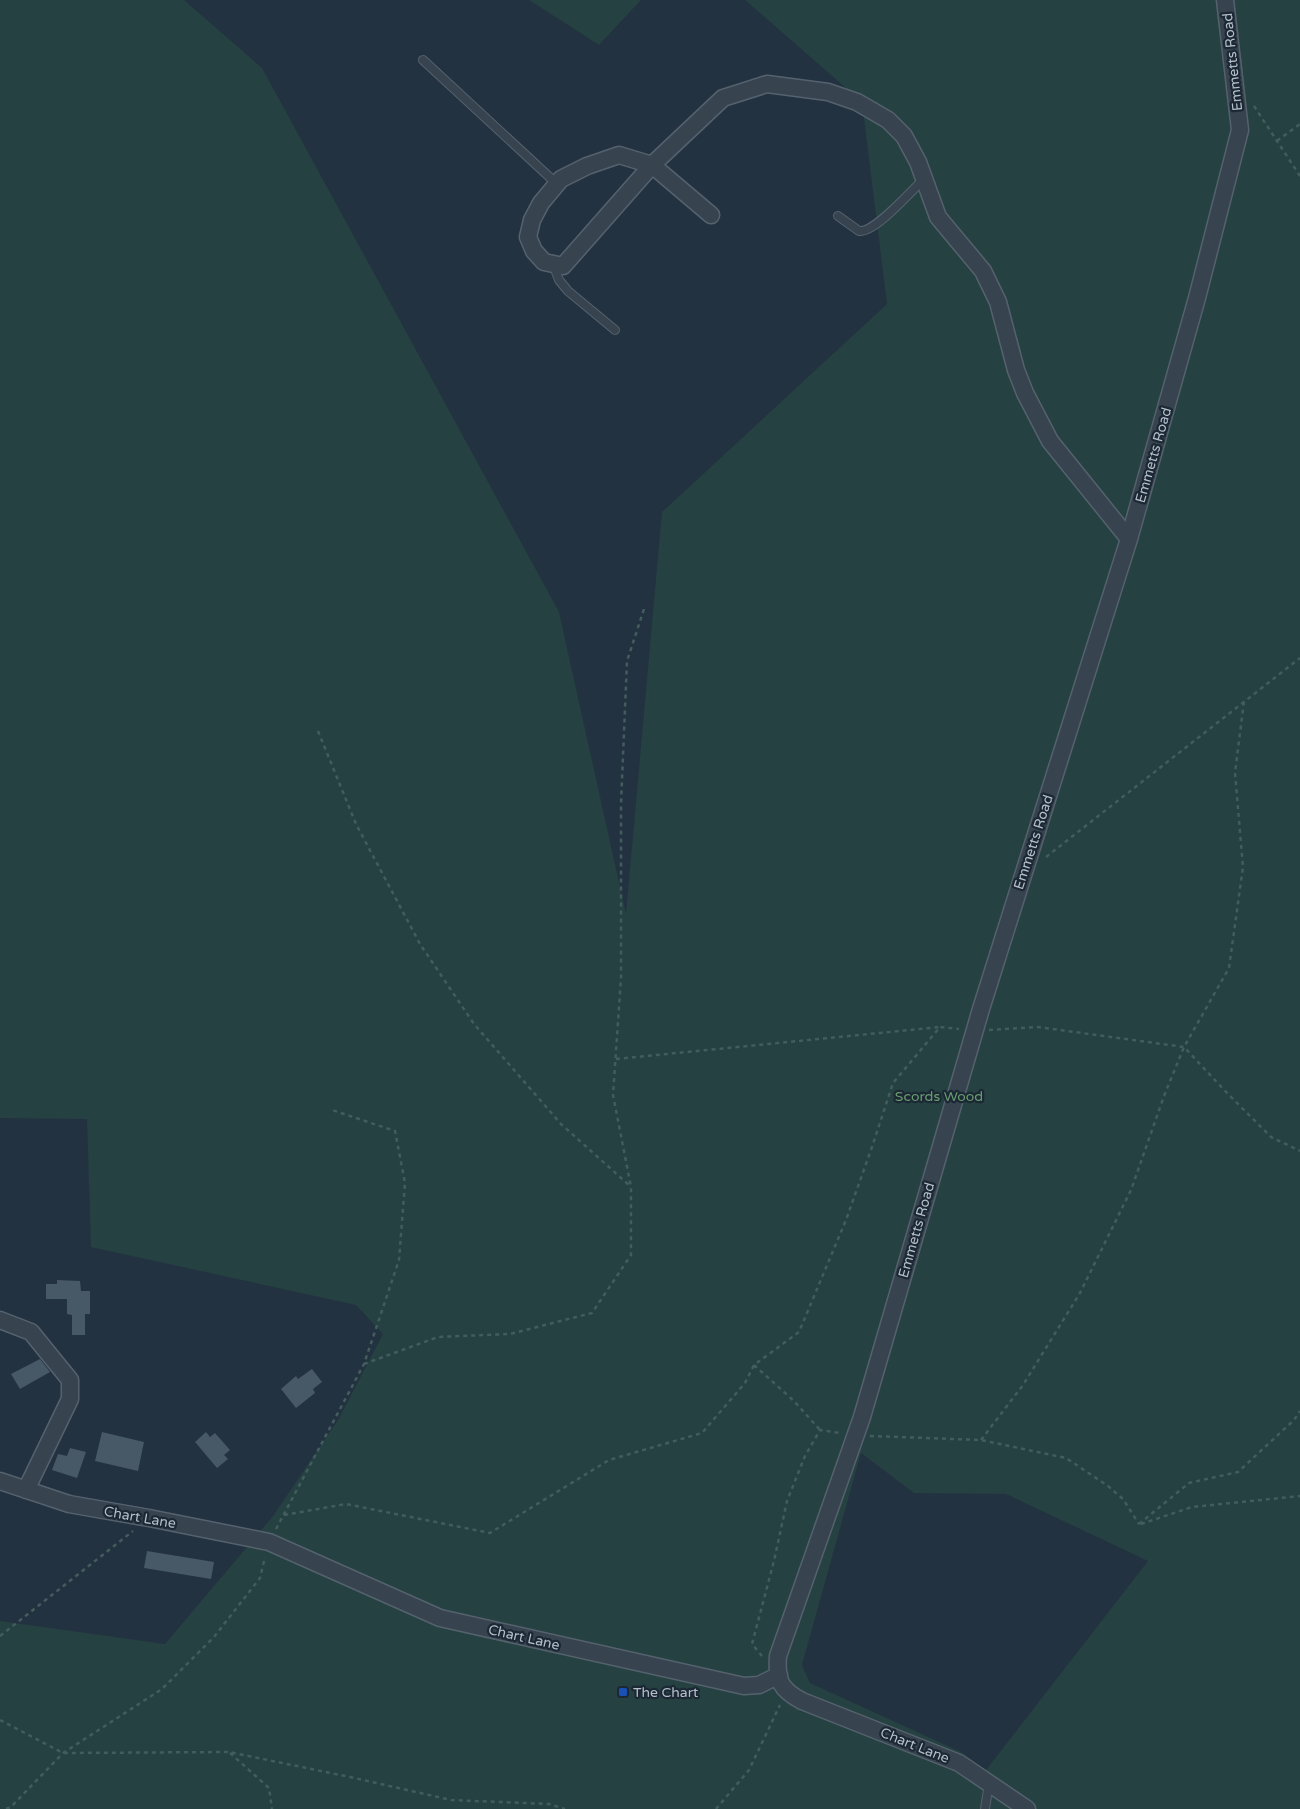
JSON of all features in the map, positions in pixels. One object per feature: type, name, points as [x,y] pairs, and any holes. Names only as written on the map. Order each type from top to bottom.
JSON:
[{"type":"street","name":"Emmetts Road","points":[[779,1675],[778,1656],[856,1435],[974,1031],[1129,539],[1197,298],[1240,130],[1225,0]]},
{"type":"street","points":[[711,215],[652,165],[619,155],[587,166],[561,180],[541,203],[532,220],[528,237],[534,251],[544,262],[563,266],[652,165],[723,98],[767,84],[828,92],[857,102],[888,120],[904,136],[918,162],[938,217],[983,271],[998,302],[1016,370],[1025,393],[1050,441],[1129,539]]},
{"type":"street","points":[[0,1320],[31,1332],[70,1380],[70,1399],[26,1490]]},
{"type":"street","name":"Chart Lane","points":[[0,1482],[69,1504],[269,1542],[440,1618],[744,1686],[759,1685],[779,1675],[782,1687],[802,1701],[959,1763],[1027,1809]]},
{"type":"lane","points":[[423,60],[557,185]]},
{"type":"lane","points":[[838,216],[859,231],[869,230],[879,223],[924,179]]},
{"type":"lane","points":[[553,264],[559,280],[568,291],[615,330]]},
{"type":"lane","points":[[985,1809],[989,1783]]},
{"type":"path","points":[[1236,94],[1254,106],[1300,176]]},
{"type":"path","points":[[1277,141],[1300,124]]},
{"type":"path","points":[[364,1364],[438,1338],[510,1334],[592,1314],[631,1255],[631,1187],[613,1095],[622,978],[621,804],[628,661],[645,606]]},
{"type":"path","points":[[1023,875],[1300,658]]},
{"type":"path","points":[[980,1440],[1023,1385],[1080,1293],[1131,1190],[1164,1096],[1184,1047],[1229,968],[1243,867],[1235,773],[1244,702]]},
{"type":"path","points":[[318,731],[361,832],[420,944],[474,1024],[561,1124],[631,1187]]},
{"type":"path","points":[[616,1058],[940,1027],[974,1031],[1038,1027],[1184,1047],[1272,1137],[1300,1151]]},
{"type":"path","points":[[332,1110],[395,1131],[405,1183],[398,1260],[364,1364],[284,1515],[346,1504],[490,1534],[609,1460],[702,1433],[745,1383],[754,1365],[799,1332],[846,1220],[893,1083],[940,1027]]},
{"type":"path","points":[[754,1365],[794,1401],[820,1430],[856,1435],[980,1440],[1066,1458],[1108,1486],[1123,1499],[1139,1524]]},
{"type":"path","points":[[1139,1524],[1189,1483],[1238,1472],[1294,1420],[1300,1411]]},
{"type":"path","points":[[762,1657],[752,1644],[787,1502],[805,1456],[820,1430]]},
{"type":"path","points":[[1139,1524],[1192,1507],[1300,1496]]},
{"type":"path","points":[[0,1636],[150,1518]]},
{"type":"path","points":[[6,1809],[11,1807],[63,1753],[162,1689],[214,1637],[260,1578],[269,1542]]},
{"type":"path","points":[[716,1809],[749,1770],[783,1699]]},
{"type":"path","points":[[0,1720],[63,1753],[229,1752],[450,1800],[549,1804],[566,1809]]},
{"type":"path","points":[[229,1752],[269,1788],[272,1809]]},
{"type":"green space","name":"Scords Wood","points":[[0,0],[184,0],[262,68],[559,612],[626,914],[662,512],[887,304],[862,102],[745,0],[1300,0],[1300,1809],[0,1809],[0,1621],[165,1644],[273,1516],[338,1420],[383,1334],[356,1305],[91,1247],[87,1119],[0,1118]],"holes":[[[861,1453],[914,1493],[1006,1494],[1148,1561],[986,1770],[961,1752],[810,1683],[802,1665]]]},
{"type":"green space","points":[[529,0],[641,0],[599,45]]},
{"type":"building","points":[[57,1280],[80,1281],[81,1291],[90,1291],[90,1314],[85,1314],[85,1335],[72,1335],[72,1315],[67,1314],[67,1299],[46,1299],[46,1284],[57,1284]]},
{"type":"building","points":[[40,1359],[50,1372],[20,1389],[11,1374]]},
{"type":"building","points":[[312,1369],[322,1382],[313,1389],[315,1393],[296,1408],[281,1389],[296,1376],[298,1379]]},
{"type":"building","points":[[102,1432],[144,1442],[138,1471],[95,1461]]},
{"type":"building","points":[[206,1432],[210,1437],[215,1433],[230,1450],[224,1455],[228,1459],[217,1468],[195,1442]]},
{"type":"building","points":[[70,1448],[86,1452],[77,1478],[52,1470],[58,1454],[67,1456]]},
{"type":"building","points":[[147,1551],[214,1562],[211,1579],[144,1568]]},
{"type":"place","name":"The Chart","points":[[623,1692]]}]
